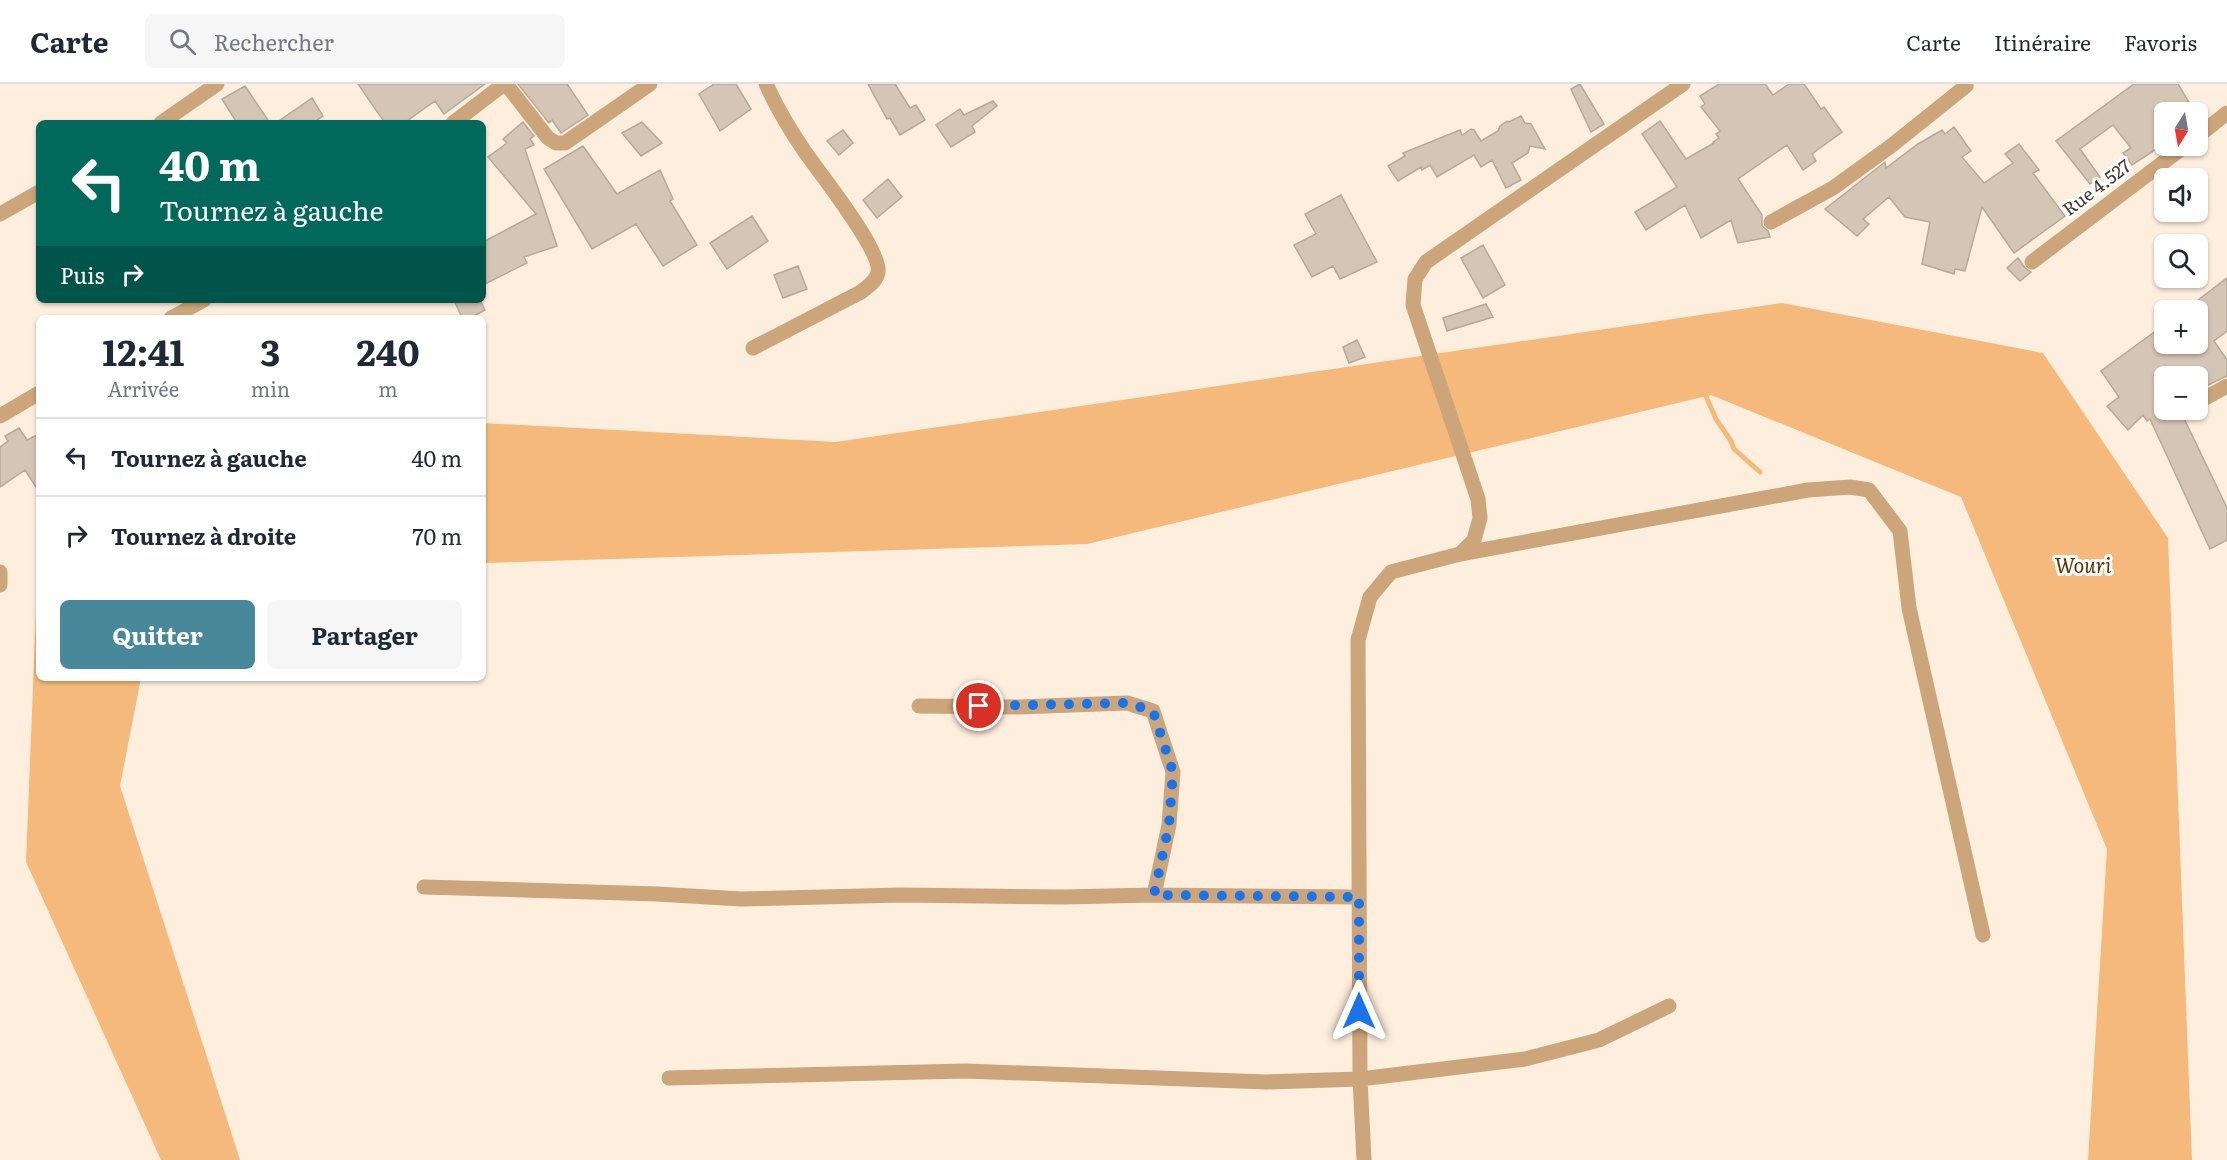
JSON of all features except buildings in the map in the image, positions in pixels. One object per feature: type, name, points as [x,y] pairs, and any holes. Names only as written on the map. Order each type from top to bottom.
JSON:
[{"type":"street","points":[[165,120],[217,84]]},
{"type":"street","points":[[457,120],[505,84],[548,138],[556,143],[565,143],[650,84]]},
{"type":"street","points":[[753,348],[861,292],[874,282],[879,272],[878,261],[849,212],[777,108],[766,84]]},
{"type":"street","points":[[1460,554],[1474,540],[1480,518],[1478,499],[1413,305],[1415,279],[1426,262],[1683,84]]},
{"type":"street","points":[[1771,222],[1833,188],[1891,146],[1966,85]]},
{"type":"street","points":[[2208,128],[2227,114]]},
{"type":"street","name":"Rue 4.527","points":[[2032,262],[2172,156]]},
{"type":"street","points":[[0,214],[36,194]]},
{"type":"street","points":[[176,315],[198,303]]},
{"type":"street","points":[[2208,396],[2227,386]]},
{"type":"street","points":[[0,416],[36,395]]},
{"type":"street","points":[[1364,1160],[1359,1079],[1358,640],[1370,597],[1391,572],[1460,554],[1808,490],[1869,489],[1900,531],[1909,608],[1983,935]]},
{"type":"street","points":[[0,572],[0,585]]},
{"type":"street","points":[[920,706],[1018,707],[1127,703],[1153,711],[1173,772],[1169,825],[1154,895]]},
{"type":"street","points":[[424,886],[645,893],[741,899],[901,895],[1359,897]]},
{"type":"street","points":[[669,1078],[966,1071],[1266,1082],[1359,1079],[1525,1059],[1599,1040],[1669,1006]]},
{"type":"water","name":"Wouri","points":[[1782,303],[2043,353],[2168,538],[2192,1160],[2088,1160],[2107,849],[1961,497],[1711,395],[1087,544],[486,563],[486,423],[836,442]]},
{"type":"water","points":[[36,612],[36,681],[140,681],[120,786],[240,1160],[161,1160],[26,862]]},
{"type":"waterway","points":[[1704,392],[1716,419],[1734,449],[1760,472]]},
{"type":"route","points":[[979,706],[1127,703],[1153,711],[1173,772],[1169,825],[1154,895],[1359,897],[1359,1011]]}]
